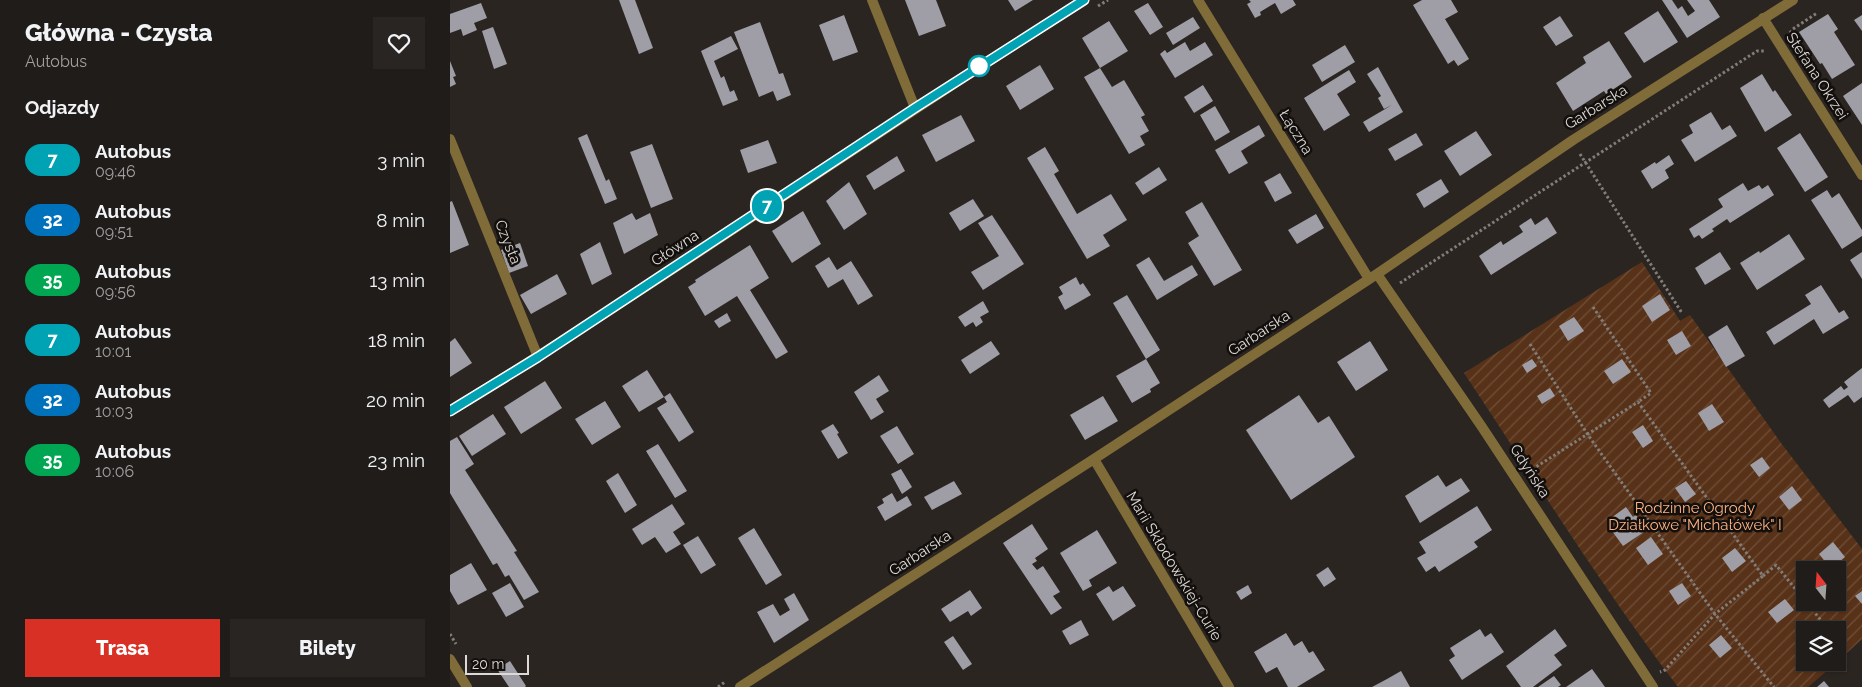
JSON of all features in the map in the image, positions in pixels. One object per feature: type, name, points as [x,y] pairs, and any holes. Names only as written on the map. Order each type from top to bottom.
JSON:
[{"type":"street","points":[[872,0],[915,108]]},
{"type":"street","name":"Główna","points":[[450,411],[538,357],[915,108],[1084,0]]},
{"type":"street","name":"Łączna","points":[[1198,0],[1373,276]]},
{"type":"street","name":"Garbarska","points":[[740,687],[1094,460],[1373,276],[1573,140],[1793,0]]},
{"type":"street","name":"Stefana Okrzei","points":[[1763,18],[1862,175]]},
{"type":"street","name":"Czysta","points":[[450,139],[538,357]]},
{"type":"street","name":"Gdyńska","points":[[1373,276],[1482,427],[1653,687]]},
{"type":"street","name":"Marii Skłodowskiej-Curie","points":[[1094,460],[1229,687]]},
{"type":"street","points":[[450,659],[467,687]]},
{"type":"path","points":[[1399,288],[1402,280],[1757,51],[1769,52]]},
{"type":"path","points":[[1573,140],[1585,163],[1682,313]]},
{"type":"path","points":[[1530,471],[1651,393],[1593,307]]},
{"type":"path","points":[[1530,344],[1588,435],[1714,614],[1774,687]]},
{"type":"path","points":[[1638,402],[1763,576]]},
{"type":"path","points":[[1665,670],[1714,614],[1776,566],[1796,590]]},
{"type":"path","points":[[1813,611],[1822,621]]},
{"type":"green space","name":"Rodzinne Ogrody Działkowe \"Michałówek\" I","points":[[1642,262],[1680,321],[1690,315],[1781,443],[1862,549],[1862,639],[1846,654],[1846,621],[1796,621],[1796,671],[1827,671],[1808,687],[1678,687],[1595,571],[1464,373]]},
{"type":"building","points":[[619,0],[635,0],[653,48],[639,54]]},
{"type":"building","points":[[905,0],[936,0],[946,26],[919,36]]},
{"type":"building","points":[[1008,0],[1033,0],[1015,11]]},
{"type":"building","points":[[1249,0],[1293,0],[1296,5],[1281,14],[1275,3],[1260,12],[1261,15],[1255,18],[1247,4],[1251,2]]},
{"type":"building","points":[[1422,0],[1451,0],[1458,12],[1445,19],[1469,59],[1458,66],[1454,60],[1448,64],[1413,5]]},
{"type":"building","points":[[1662,0],[1672,0],[1678,9],[1682,6],[1688,16],[1695,11],[1687,0],[1709,0],[1720,17],[1687,38]]},
{"type":"building","points":[[481,3],[487,18],[474,23],[477,30],[463,36],[461,29],[450,33],[450,14]]},
{"type":"building","points":[[1148,3],[1163,27],[1150,35],[1134,11]]},
{"type":"building","points":[[1658,11],[1678,42],[1644,63],[1624,33]]},
{"type":"building","points":[[1828,14],[1838,29],[1834,32],[1855,65],[1832,79],[1799,32]]},
{"type":"building","points":[[844,15],[858,52],[833,61],[819,25]]},
{"type":"building","points":[[1862,15],[1862,31],[1854,20]]},
{"type":"building","points":[[1560,16],[1573,36],[1556,46],[1543,27]]},
{"type":"building","points":[[1193,17],[1200,28],[1173,45],[1166,33]]},
{"type":"building","points":[[1109,21],[1128,51],[1100,68],[1082,38]]},
{"type":"building","points":[[760,22],[779,74],[783,73],[791,95],[777,101],[773,91],[759,97],[734,32]]},
{"type":"building","points":[[493,27],[507,64],[494,69],[482,31]]},
{"type":"building","points":[[731,36],[738,49],[714,61],[721,78],[724,76],[730,92],[734,90],[738,100],[723,106],[701,51]]},
{"type":"building","points":[[1609,41],[1632,77],[1606,94],[1604,91],[1573,111],[1556,83],[1586,63],[1583,57]]},
{"type":"building","points":[[1185,42],[1190,51],[1205,42],[1213,55],[1175,78],[1160,54],[1165,50],[1167,53]]},
{"type":"building","points":[[1345,45],[1355,62],[1322,82],[1312,65]]},
{"type":"building","points":[[450,61],[456,76],[453,77],[456,84],[450,87]]},
{"type":"building","points":[[1040,65],[1054,89],[1020,110],[1006,86]]},
{"type":"building","points":[[1378,67],[1403,112],[1369,132],[1363,122],[1392,105],[1384,109],[1378,98],[1381,96],[1367,74]]},
{"type":"building","points":[[1100,68],[1112,87],[1124,80],[1145,115],[1141,117],[1149,131],[1140,136],[1145,145],[1129,154],[1084,77]]},
{"type":"building","points":[[1349,70],[1356,82],[1337,94],[1350,115],[1324,131],[1304,98]]},
{"type":"building","points":[[1762,74],[1773,92],[1775,90],[1792,115],[1765,132],[1740,88]]},
{"type":"building","points":[[1862,83],[1862,125],[1843,96]]},
{"type":"building","points":[[1203,85],[1213,101],[1194,113],[1184,97]]},
{"type":"building","points":[[1215,106],[1230,132],[1215,141],[1200,115]]},
{"type":"building","points":[[1711,112],[1722,130],[1730,125],[1737,136],[1695,162],[1681,140],[1693,133],[1689,125]]},
{"type":"building","points":[[961,115],[975,141],[936,162],[922,135]]},
{"type":"building","points":[[1259,125],[1265,136],[1241,151],[1248,163],[1229,174],[1215,150]]},
{"type":"building","points":[[1476,131],[1492,155],[1460,176],[1444,151]]},
{"type":"building","points":[[1416,133],[1423,145],[1395,161],[1388,149]]},
{"type":"building","points":[[1800,133],[1828,177],[1805,192],[1777,148]]},
{"type":"building","points":[[587,134],[606,181],[609,179],[617,199],[605,204],[578,138]]},
{"type":"building","points":[[768,140],[777,163],[748,173],[740,150]]},
{"type":"building","points":[[652,144],[673,199],[651,208],[630,152]]},
{"type":"building","points":[[1045,147],[1059,171],[1054,174],[1077,214],[1111,194],[1127,220],[1103,235],[1110,246],[1087,259],[1027,158]]},
{"type":"building","points":[[1669,155],[1674,164],[1665,170],[1669,178],[1652,189],[1641,171]]},
{"type":"building","points":[[897,156],[905,171],[874,190],[866,176]]},
{"type":"building","points":[[1159,167],[1167,180],[1143,195],[1135,183]]},
{"type":"building","points":[[1280,173],[1292,193],[1275,202],[1264,182]]},
{"type":"building","points":[[1441,179],[1449,192],[1424,208],[1416,194]]},
{"type":"building","points":[[849,182],[867,214],[844,230],[826,201]]},
{"type":"building","points":[[1743,183],[1748,191],[1759,185],[1762,189],[1768,185],[1774,195],[1730,223],[1727,219],[1712,229],[1714,231],[1702,239],[1699,235],[1694,238],[1689,229],[1723,207],[1718,199]]},
{"type":"building","points":[[1827,190],[1832,198],[1839,193],[1862,230],[1862,236],[1842,249],[1811,200]]},
{"type":"building","points":[[973,199],[984,216],[960,231],[949,213]]},
{"type":"building","points":[[452,201],[469,245],[450,253],[450,202]]},
{"type":"building","points":[[1202,202],[1242,270],[1214,286],[1188,243],[1199,236],[1185,212]]},
{"type":"building","points":[[803,211],[821,244],[792,263],[772,231]]},
{"type":"building","points":[[632,213],[636,220],[650,213],[658,235],[624,254],[613,223]]},
{"type":"building","points":[[1316,214],[1324,228],[1297,244],[1288,230]]},
{"type":"building","points":[[992,215],[1024,264],[983,290],[971,272],[999,256],[978,223]]},
{"type":"building","points":[[1547,217],[1557,233],[1491,275],[1479,256],[1501,241],[1503,245],[1523,232],[1519,226],[1531,218],[1535,225]]},
{"type":"building","points":[[1789,234],[1805,259],[1757,290],[1740,263],[1759,251],[1760,253]]},
{"type":"building","points":[[600,242],[612,274],[592,285],[580,254]]},
{"type":"building","points":[[520,243],[528,266],[509,273],[501,250]]},
{"type":"building","points":[[750,245],[769,278],[750,290],[788,352],[776,359],[737,296],[705,316],[688,287],[696,282],[695,280]]},
{"type":"building","points":[[1720,252],[1731,269],[1705,285],[1695,268]]},
{"type":"building","points":[[1862,252],[1862,279],[1850,260]]},
{"type":"building","points":[[829,257],[837,270],[851,261],[873,296],[858,305],[843,279],[828,288],[815,266]]},
{"type":"building","points":[[1149,257],[1164,281],[1192,265],[1198,275],[1157,300],[1136,265]]},
{"type":"building","points":[[557,274],[567,294],[531,314],[520,295]]},
{"type":"building","points":[[1076,277],[1080,285],[1083,283],[1091,295],[1065,310],[1058,297],[1063,294],[1059,287]]},
{"type":"building","points":[[1821,285],[1839,313],[1844,310],[1849,318],[1823,334],[1814,319],[1774,345],[1766,332],[1811,304],[1805,295]]},
{"type":"building","points":[[1660,294],[1670,310],[1652,322],[1642,306]]},
{"type":"building","points":[[1127,295],[1160,350],[1146,359],[1113,303]]},
{"type":"building","points":[[983,301],[989,312],[980,317],[983,322],[976,327],[973,322],[965,327],[958,317]]},
{"type":"building","points":[[727,313],[731,321],[719,328],[714,321]]},
{"type":"building","points":[[1574,317],[1584,331],[1568,341],[1559,326]]},
{"type":"building","points":[[1727,325],[1745,356],[1726,367],[1708,337]]},
{"type":"building","points":[[1682,331],[1691,346],[1676,355],[1667,340]]},
{"type":"building","points":[[455,338],[472,363],[450,377],[450,342]]},
{"type":"building","points":[[991,341],[1000,354],[970,374],[961,360]]},
{"type":"building","points":[[1370,341],[1388,370],[1356,391],[1337,362]]},
{"type":"building","points":[[1146,359],[1160,383],[1150,389],[1151,392],[1132,403],[1116,376]]},
{"type":"building","points":[[1532,359],[1537,366],[1527,373],[1522,365]]},
{"type":"building","points":[[1622,359],[1631,372],[1613,384],[1604,371]]},
{"type":"building","points":[[1862,368],[1862,397],[1854,403],[1848,395],[1829,408],[1823,400],[1841,386],[1844,390],[1848,387],[1844,382]]},
{"type":"building","points":[[647,370],[664,397],[639,412],[622,386]]},
{"type":"building","points":[[879,375],[889,391],[876,399],[884,412],[871,420],[854,392]]},
{"type":"building","points":[[545,381],[562,408],[521,434],[504,407]]},
{"type":"building","points":[[1550,388],[1555,396],[1542,404],[1537,396]]},
{"type":"building","points":[[670,393],[694,432],[679,442],[657,408],[667,402],[664,397]]},
{"type":"building","points":[[1299,395],[1318,423],[1329,416],[1355,457],[1291,500],[1246,430]]},
{"type":"building","points":[[1103,396],[1118,421],[1085,440],[1070,415]]},
{"type":"building","points":[[605,401],[621,427],[592,445],[575,419]]},
{"type":"building","points":[[1712,404],[1724,422],[1709,431],[1698,413]]},
{"type":"building","points":[[493,414],[506,434],[472,456],[459,436]]},
{"type":"building","points":[[833,424],[848,453],[838,459],[821,431]]},
{"type":"building","points":[[1643,425],[1653,441],[1643,448],[1632,432]]},
{"type":"building","points":[[897,426],[914,454],[898,464],[880,436]]},
{"type":"building","points":[[457,437],[474,464],[465,470],[517,551],[514,552],[539,592],[524,600],[509,575],[505,577],[497,563],[493,565],[450,493],[450,441]]},
{"type":"building","points":[[658,444],[687,491],[675,498],[646,451]]},
{"type":"building","points":[[1762,457],[1770,468],[1759,477],[1750,465]]},
{"type":"building","points":[[901,469],[912,487],[902,494],[891,474]]},
{"type":"building","points":[[618,473],[637,505],[625,513],[606,481]]},
{"type":"building","points":[[1438,475],[1446,487],[1461,478],[1470,491],[1420,523],[1405,496]]},
{"type":"building","points":[[954,481],[962,494],[932,510],[924,497]]},
{"type":"building","points":[[1686,481],[1696,494],[1685,502],[1675,488]]},
{"type":"building","points":[[1792,486],[1802,500],[1789,510],[1779,497]]},
{"type":"building","points":[[892,493],[897,502],[907,496],[912,505],[885,521],[877,507],[884,503],[882,499]]},
{"type":"building","points":[[672,504],[685,524],[673,532],[681,544],[666,553],[655,537],[642,545],[632,529]]},
{"type":"building","points":[[1477,506],[1492,530],[1474,542],[1478,547],[1439,572],[1435,566],[1426,572],[1417,558],[1426,553],[1419,542]]},
{"type":"building","points":[[1626,507],[1633,517],[1636,515],[1647,530],[1623,546],[1612,531],[1617,527],[1611,518]]},
{"type":"building","points":[[1032,524],[1048,549],[1035,558],[1037,561],[1032,564],[1037,570],[1043,566],[1060,592],[1053,596],[1062,608],[1051,615],[1003,543]]},
{"type":"building","points":[[754,528],[782,575],[766,585],[738,538]]},
{"type":"building","points":[[1097,530],[1117,563],[1089,580],[1092,586],[1083,591],[1060,553]]},
{"type":"building","points":[[698,536],[716,565],[701,574],[683,545]]},
{"type":"building","points":[[1651,537],[1663,554],[1648,565],[1636,548]]},
{"type":"building","points":[[1833,542],[1845,557],[1840,561],[1825,561],[1819,554]]},
{"type":"building","points":[[1735,548],[1746,561],[1732,572],[1722,558]]},
{"type":"building","points":[[471,563],[487,590],[458,605],[450,591],[450,575]]},
{"type":"building","points":[[1328,567],[1336,579],[1324,587],[1316,575]]},
{"type":"building","points":[[510,583],[524,607],[506,617],[492,593]]},
{"type":"building","points":[[1682,583],[1691,596],[1678,605],[1669,591]]},
{"type":"building","points":[[1248,585],[1252,593],[1241,600],[1236,592]]},
{"type":"building","points":[[1109,586],[1113,592],[1123,586],[1136,606],[1113,621],[1096,594]]},
{"type":"building","points":[[970,590],[982,608],[971,616],[968,611],[950,622],[941,609]]},
{"type":"building","points":[[1862,591],[1862,604],[1855,596]]},
{"type":"building","points":[[794,593],[809,620],[774,643],[757,612],[773,604],[780,616],[790,610],[784,599]]},
{"type":"building","points":[[1785,599],[1794,610],[1777,623],[1768,612]]},
{"type":"building","points":[[1081,620],[1089,635],[1070,645],[1062,631]]},
{"type":"building","points":[[1480,629],[1485,637],[1491,633],[1504,652],[1462,680],[1449,660],[1455,656],[1450,648]]},
{"type":"building","points":[[1555,629],[1567,646],[1554,655],[1562,665],[1533,687],[1521,687],[1506,666]]},
{"type":"building","points":[[1286,633],[1294,646],[1302,641],[1309,653],[1313,651],[1325,670],[1297,687],[1288,687],[1277,667],[1266,673],[1254,652]]},
{"type":"building","points":[[1721,635],[1732,648],[1720,658],[1709,645]]},
{"type":"building","points":[[953,636],[972,664],[963,670],[944,642]]},
{"type":"building","points":[[510,661],[525,687],[509,687],[497,669]]},
{"type":"building","points":[[1592,669],[1605,687],[1566,687]]},
{"type":"building","points":[[1401,671],[1410,687],[1372,687],[1387,679]]},
{"type":"building","points":[[1554,676],[1561,685],[1558,687],[1538,687]]},
{"type":"building","points":[[1824,681],[1829,687],[1817,687]]},
{"type":"bus line","name":"7","points":[[450,411],[538,357],[915,108],[1084,0]]}]
